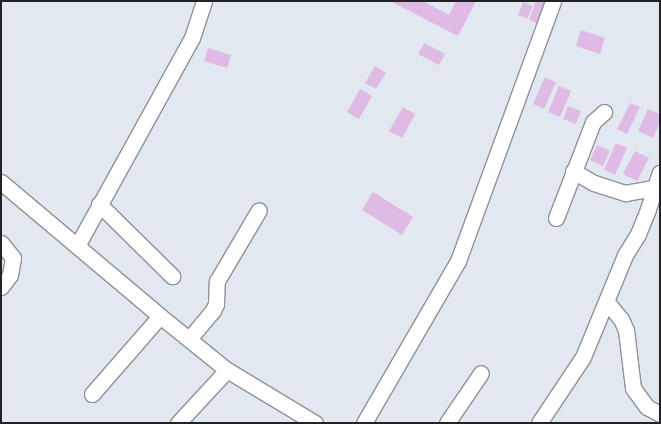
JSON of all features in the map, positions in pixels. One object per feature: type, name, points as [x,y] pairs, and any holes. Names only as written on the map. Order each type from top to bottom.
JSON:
[{"type":"street","points":[[77,246],[192,38],[204,1]]},
{"type":"street","points":[[364,423],[458,261],[553,1]]},
{"type":"street","points":[[556,218],[593,122],[604,112]]},
{"type":"street","points":[[573,171],[594,182],[625,193],[657,188]]},
{"type":"street","points":[[539,423],[583,357],[625,255],[654,212],[660,173]]},
{"type":"street","points":[[1,182],[227,370],[315,423]]},
{"type":"street","points":[[99,204],[172,276]]},
{"type":"street","points":[[189,339],[216,304],[217,281],[259,210]]},
{"type":"street","points":[[1,243],[13,258],[10,275],[1,287]]},
{"type":"street","points":[[607,302],[621,319],[626,330],[633,388],[648,407],[660,414]]},
{"type":"street","points":[[92,394],[160,316]]},
{"type":"street","points":[[178,423],[227,370]]},
{"type":"street","points":[[447,423],[480,373]]},
{"type":"building","points":[[390,1],[423,1],[449,15],[456,1],[476,1],[458,36]]},
{"type":"building","points":[[536,1],[547,1],[538,24],[529,20]]},
{"type":"building","points":[[523,2],[533,6],[527,19],[518,15]]},
{"type":"building","points":[[581,30],[605,38],[600,54],[576,46]]},
{"type":"building","points":[[424,43],[445,54],[439,65],[418,54]]},
{"type":"building","points":[[208,48],[231,55],[227,68],[204,61]]},
{"type":"building","points":[[375,66],[386,73],[376,89],[365,83]]},
{"type":"building","points":[[545,77],[556,82],[544,109],[533,104]]},
{"type":"building","points":[[559,86],[571,91],[560,117],[548,112]]},
{"type":"building","points":[[360,89],[372,96],[359,119],[347,112]]},
{"type":"building","points":[[630,103],[640,107],[627,134],[617,129]]},
{"type":"building","points":[[568,106],[581,111],[576,124],[563,119]]},
{"type":"building","points":[[403,107],[415,114],[402,138],[389,131]]},
{"type":"building","points":[[648,109],[660,114],[660,122],[653,138],[638,131]]},
{"type":"building","points":[[616,143],[627,148],[615,175],[604,170]]},
{"type":"building","points":[[597,145],[610,151],[603,166],[590,160]]},
{"type":"building","points":[[635,151],[649,158],[637,181],[623,174]]},
{"type":"building","points":[[373,192],[413,217],[402,235],[362,210]]}]
